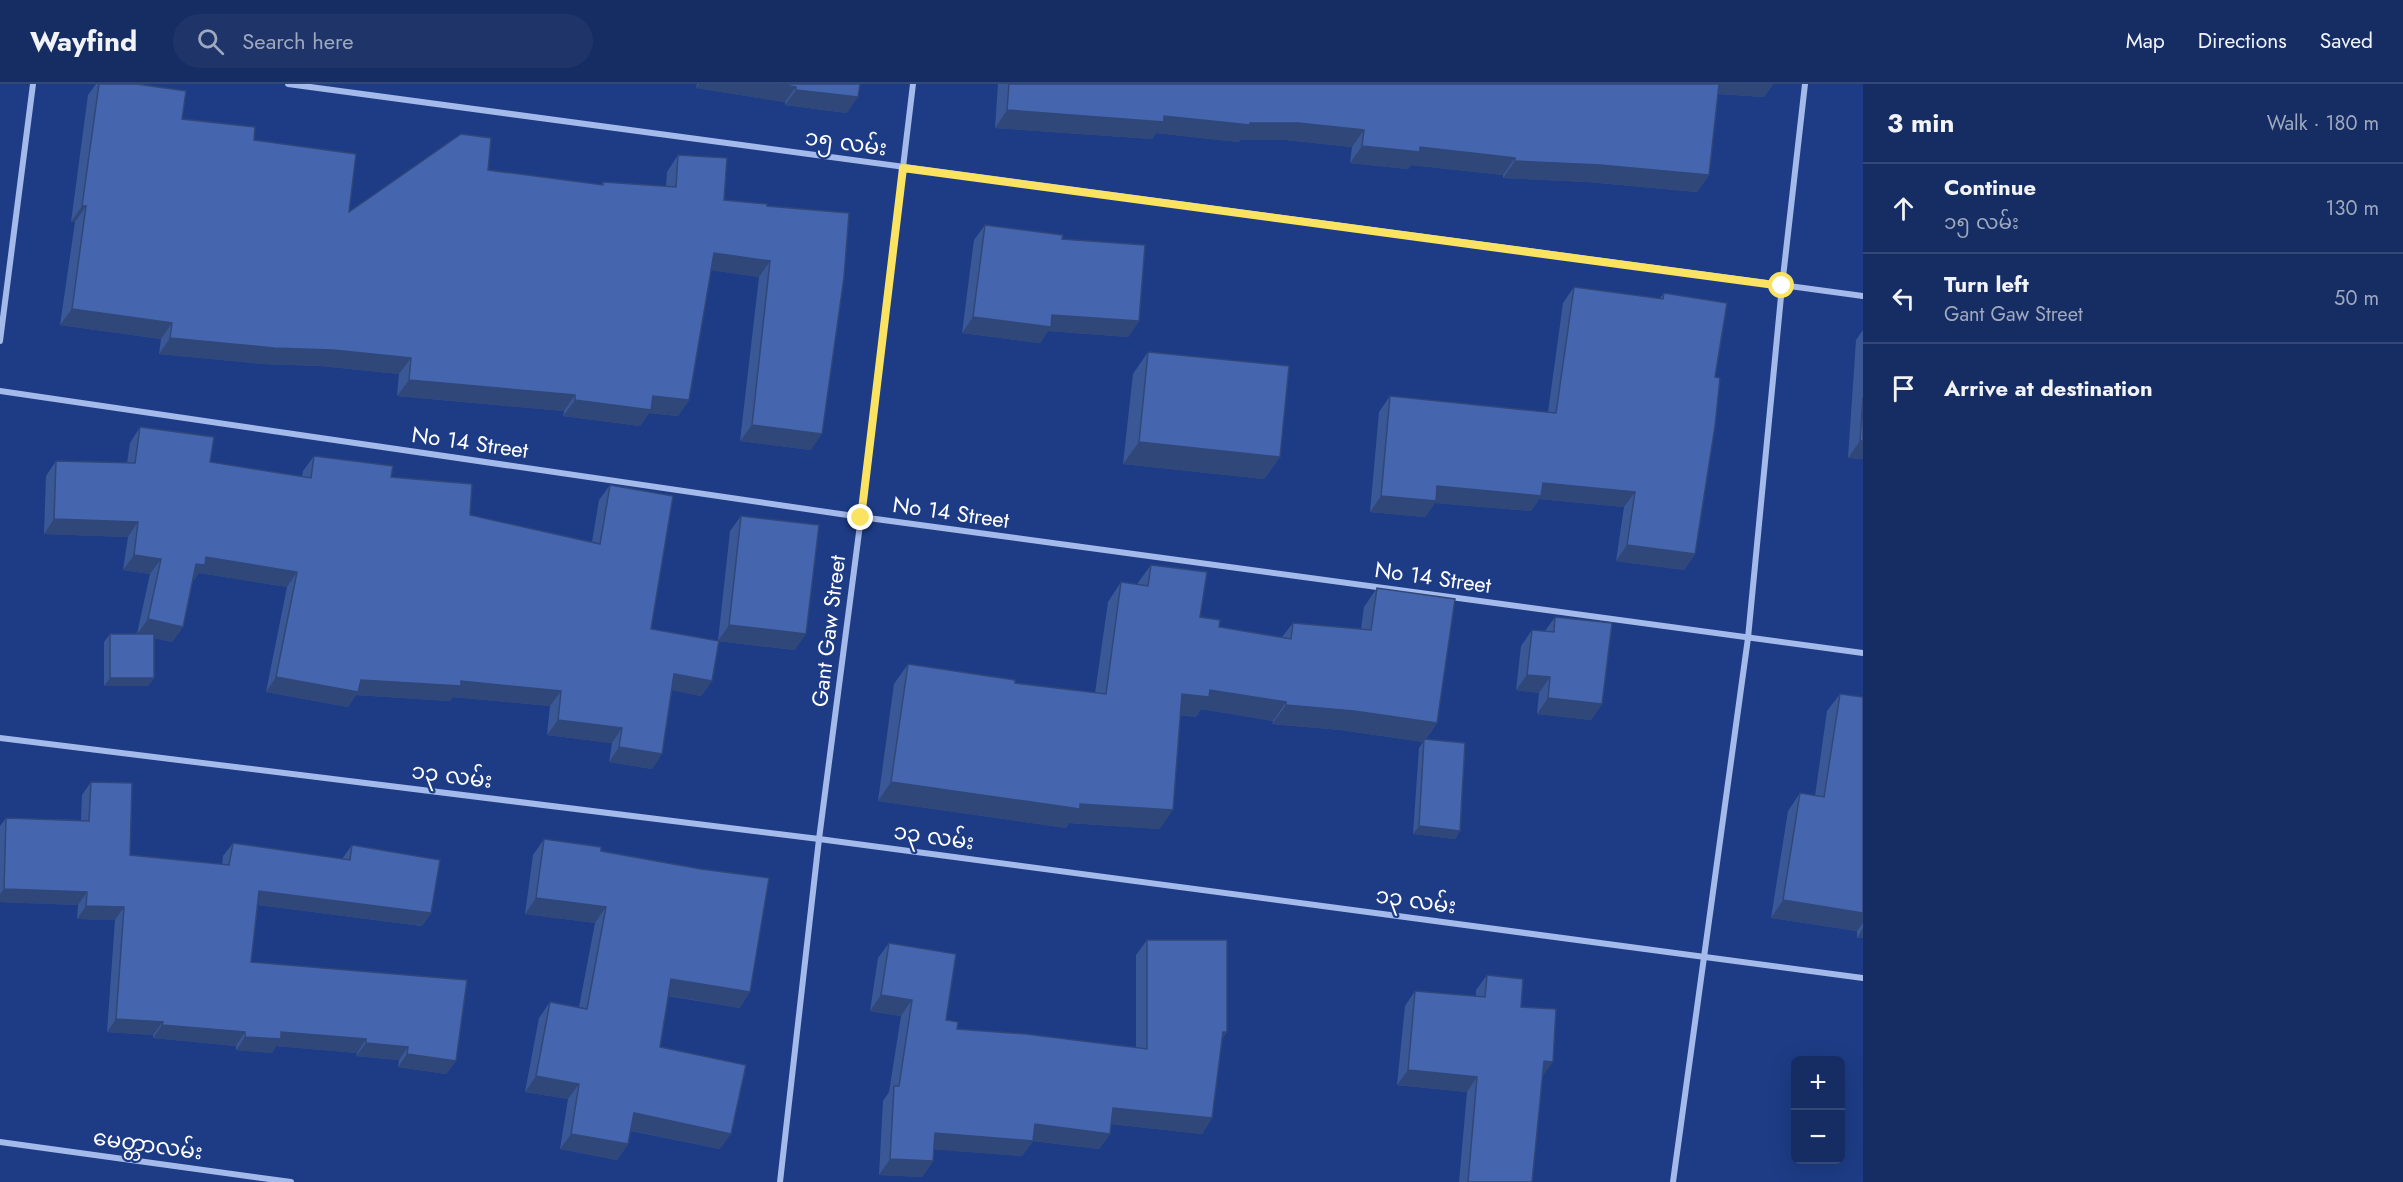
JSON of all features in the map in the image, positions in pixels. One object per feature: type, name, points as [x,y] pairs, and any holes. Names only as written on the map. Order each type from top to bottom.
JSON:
[{"type":"street","points":[[0,341],[33,84]]},
{"type":"street","name":"၁၅ လမ်း","points":[[288,84],[1863,296]]},
{"type":"street","name":"Gant Gaw Street","points":[[780,1182],[819,839],[861,518],[913,84]]},
{"type":"street","points":[[1673,1182],[1748,638],[1782,286],[1805,84]]},
{"type":"street","name":"No 14 Street","points":[[0,391],[861,518],[1863,653]]},
{"type":"street","name":"၁၃ လမ်း","points":[[0,738],[819,839],[1863,978]]},
{"type":"street","name":"မေတ္တာလမ်း","points":[[0,1142],[291,1182]]},
{"type":"building","points":[[99,84],[137,84],[186,91],[182,119],[255,127],[254,140],[356,154],[349,212],[461,134],[491,138],[488,170],[603,185],[603,182],[676,187],[678,155],[727,158],[724,200],[849,213],[844,277],[822,434],[752,425],[770,261],[714,253],[689,400],[653,396],[651,410],[575,400],[575,395],[409,380],[411,358],[170,338],[172,323],[72,309],[86,206],[82,206]]},
{"type":"building","points":[[780,84],[860,84],[858,97],[796,90],[796,87]]},
{"type":"building","points":[[1009,84],[1719,84],[1709,175],[1600,165],[1515,161],[1515,158],[1420,147],[1420,152],[1362,146],[1364,130],[1298,123],[1250,123],[1250,125],[1164,116],[1164,122],[1007,110]]},
{"type":"building","points":[[985,225],[1063,235],[1062,239],[1145,245],[1139,321],[1052,315],[1051,327],[973,317]]},
{"type":"building","points":[[1574,287],[1663,299],[1664,293],[1727,303],[1715,377],[1720,378],[1715,426],[1695,554],[1627,545],[1635,492],[1543,483],[1541,496],[1437,486],[1436,501],[1381,496],[1390,396],[1556,413]]},
{"type":"building","points":[[1148,352],[1289,366],[1280,457],[1139,442]]},
{"type":"building","points":[[1863,397],[1863,441],[1860,441]]},
{"type":"building","points":[[140,427],[214,437],[210,462],[311,478],[314,456],[393,466],[391,477],[472,484],[470,515],[600,544],[610,485],[673,496],[651,629],[719,641],[712,681],[674,674],[662,754],[619,747],[622,728],[558,720],[561,691],[461,681],[461,686],[361,680],[358,692],[276,677],[297,572],[206,557],[205,565],[196,564],[183,627],[148,619],[161,559],[134,555],[138,522],[54,519],[56,461],[135,463]]},
{"type":"building","points":[[741,516],[819,525],[806,634],[729,625]]},
{"type":"building","points":[[1151,565],[1207,572],[1200,617],[1220,620],[1219,627],[1291,639],[1293,623],[1371,630],[1377,588],[1455,599],[1437,723],[1354,711],[1286,705],[1286,702],[1210,690],[1209,697],[1182,694],[1173,810],[1080,804],[1080,809],[891,782],[908,664],[1015,680],[1015,683],[1106,694],[1121,582],[1148,586]]},
{"type":"building","points":[[1555,617],[1612,623],[1602,704],[1548,698],[1550,677],[1527,675],[1532,630],[1554,632]]},
{"type":"building","points":[[110,634],[154,634],[154,678],[110,678]]},
{"type":"building","points":[[1840,694],[1863,697],[1863,913],[1783,900],[1800,793],[1824,797]]},
{"type":"building","points":[[1424,739],[1465,743],[1460,831],[1419,826]]},
{"type":"building","points":[[91,782],[132,783],[130,855],[229,865],[233,843],[350,860],[352,845],[440,860],[431,913],[259,891],[251,962],[467,980],[456,1061],[407,1054],[408,1047],[366,1043],[366,1039],[281,1032],[281,1039],[245,1037],[245,1032],[116,1019],[124,907],[86,906],[87,892],[4,889],[6,818],[89,821]]},
{"type":"building","points":[[544,839],[601,847],[601,851],[701,869],[769,878],[750,992],[671,979],[660,1047],[746,1065],[731,1134],[634,1113],[628,1144],[571,1134],[579,1084],[536,1076],[550,1002],[587,1009],[606,907],[536,898]]},
{"type":"building","points":[[1147,940],[1227,940],[1227,1032],[1223,1032],[1212,1118],[1113,1108],[1110,1134],[1035,1124],[1033,1141],[935,1133],[933,1161],[890,1159],[894,1086],[899,1086],[912,1000],[881,995],[889,943],[956,954],[946,1020],[958,1022],[957,1029],[1026,1034],[1147,1049]]},
{"type":"building","points":[[1487,975],[1523,979],[1521,1007],[1556,1009],[1553,1062],[1544,1061],[1532,1182],[1468,1182],[1477,1077],[1408,1070],[1415,991],[1485,997]]},
{"type":"route","points":[[861,518],[903,168],[1782,286]]}]
